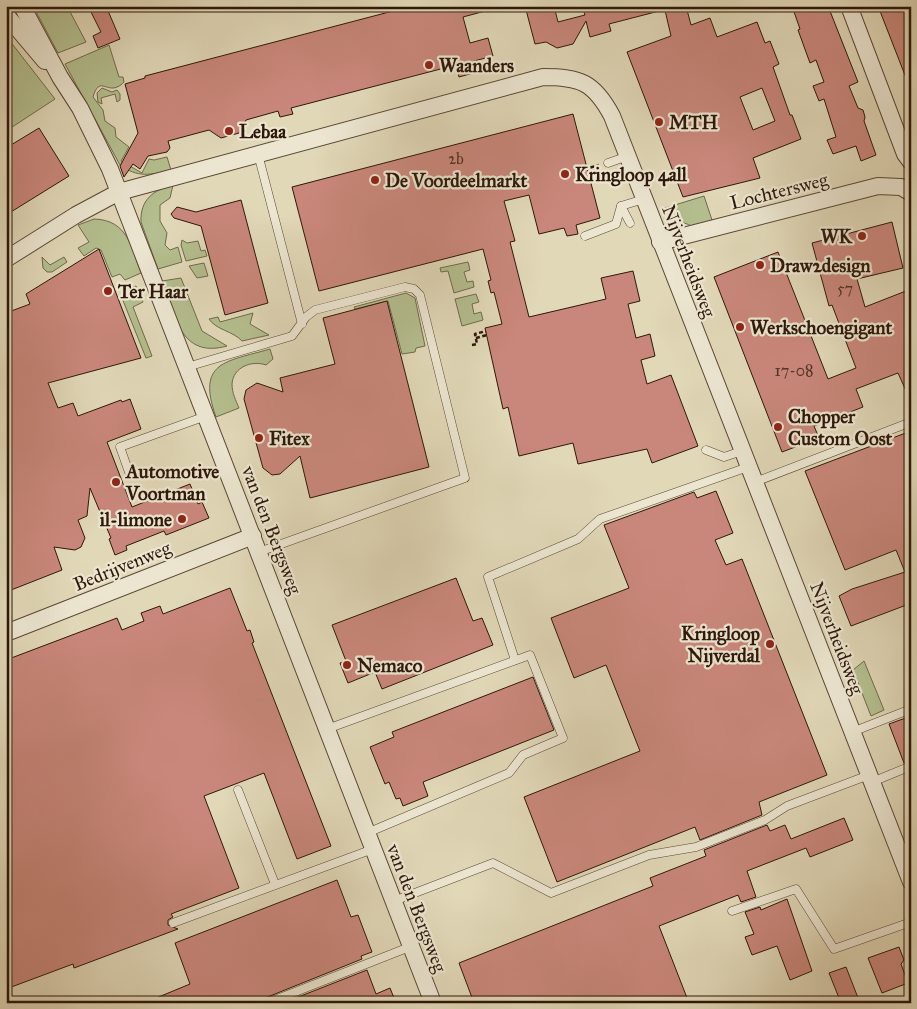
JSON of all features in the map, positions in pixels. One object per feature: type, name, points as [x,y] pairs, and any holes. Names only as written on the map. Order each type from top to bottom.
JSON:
[{"type":"street","name":"van den Bergsweg","points":[[22,6],[60,77],[80,108],[119,192],[433,1003]]},
{"type":"street","points":[[849,6],[906,154],[911,162]]},
{"type":"street","name":"van den Bergsweg","points":[[6,15],[60,77]]},
{"type":"street","name":"Nijverheidsweg","points":[[6,259],[76,215],[119,192],[543,77],[567,77],[588,84],[602,97],[612,116],[911,882]]},
{"type":"street","name":"Lochtersweg","points":[[660,242],[878,186],[910,189]]},
{"type":"street","name":"Bedrijvenweg","points":[[6,633],[253,536]]},
{"type":"lane","points":[[258,154],[302,324]]},
{"type":"lane","points":[[608,163],[628,156]]},
{"type":"lane","points":[[621,206],[644,199]]},
{"type":"lane","points":[[621,206],[630,223]]},
{"type":"lane","points":[[585,236],[616,224],[621,206]]},
{"type":"lane","points":[[187,367],[287,338],[296,333],[306,316],[315,310],[405,287],[417,291],[422,300],[465,478],[259,552]]},
{"type":"lane","points":[[130,475],[120,447],[206,416]]},
{"type":"lane","points":[[755,482],[911,422]]},
{"type":"lane","points":[[706,450],[724,457],[742,451]]},
{"type":"lane","points":[[515,660],[488,578],[578,540],[600,519],[748,467]]},
{"type":"lane","points":[[327,728],[530,655],[563,738],[523,755],[509,773],[367,833]]},
{"type":"lane","points":[[852,732],[911,709]]},
{"type":"lane","points":[[394,901],[493,863],[551,893],[649,855],[696,846],[765,820],[787,806],[911,766]]},
{"type":"lane","points":[[238,790],[275,884]]},
{"type":"lane","points":[[173,923],[373,849]]},
{"type":"lane","points":[[732,911],[796,889],[834,949],[911,922]]},
{"type":"lane","points":[[267,1003],[412,946]]},
{"type":"path","points":[[578,171],[608,163]]},
{"type":"path","points":[[472,345],[477,344],[475,334],[486,331]]},
{"type":"path","points":[[476,338],[487,335]]},
{"type":"green space","points":[[33,6],[67,6],[86,42],[58,53]]},
{"type":"green space","points":[[6,36],[55,99],[6,131]]},
{"type":"green space","points":[[109,45],[119,77],[123,77],[124,82],[113,88],[100,86],[95,91],[93,97],[103,110],[105,121],[115,128],[116,137],[129,147],[121,161],[142,173],[149,159],[154,160],[167,157],[171,170],[139,174],[120,165],[65,64]]},
{"type":"green space","points":[[102,88],[112,92],[117,90],[120,94],[120,100],[117,102],[115,94],[101,98],[102,104],[98,102],[97,93]]},
{"type":"green space","points":[[173,185],[170,198],[160,205],[160,221],[167,233],[165,245],[170,250],[178,247],[182,262],[158,269],[141,222],[141,214],[149,197],[159,190]]},
{"type":"green space","points":[[704,196],[713,223],[693,227],[672,220],[662,209]]},
{"type":"green space","points":[[94,219],[114,224],[121,230],[131,245],[141,273],[125,280],[120,274],[112,277],[101,250],[96,248],[84,256],[78,248],[89,242],[78,225]]},
{"type":"green space","points":[[182,240],[187,243],[198,241],[201,251],[205,250],[207,256],[186,261],[181,245]]},
{"type":"green space","points":[[42,257],[50,265],[64,257],[67,262],[52,272],[47,272],[43,268]]},
{"type":"green space","points":[[468,262],[470,270],[464,272],[467,282],[473,281],[474,287],[454,293],[448,271],[441,272],[440,268]]},
{"type":"green space","points":[[204,263],[208,276],[197,278],[189,266]]},
{"type":"green space","points":[[181,278],[202,331],[227,346],[211,348],[199,346],[189,340],[182,331],[162,281]]},
{"type":"green space","points":[[136,286],[143,302],[133,307],[152,356],[146,358],[122,298],[127,289]]},
{"type":"green space","points":[[406,293],[415,298],[425,346],[416,348],[415,352],[402,354],[388,301],[355,309],[354,307]]},
{"type":"green space","points":[[476,294],[479,302],[472,304],[474,314],[481,312],[483,320],[462,326],[455,299]]},
{"type":"green space","points":[[253,313],[250,324],[269,335],[242,341],[216,326],[209,319],[218,317],[220,322]]},
{"type":"green space","points":[[270,349],[273,359],[266,365],[249,364],[240,369],[233,378],[234,397],[239,408],[216,417],[211,399],[210,385],[213,374],[228,361]]},
{"type":"green space","points":[[864,661],[884,710],[871,716],[853,670]]},
{"type":"building","points":[[88,6],[106,6],[120,39],[98,48],[93,36],[101,32]]},
{"type":"building","points":[[412,6],[488,6],[489,10],[463,17],[470,43],[488,38],[493,56],[474,61],[477,72],[459,77],[456,65],[291,108],[293,114],[280,117],[278,111],[246,120],[239,133],[221,138],[209,130],[168,141],[170,148],[167,152],[148,156],[140,169],[133,164],[124,177],[120,166],[138,133],[125,84],[145,78],[145,76]]},
{"type":"building","points":[[525,6],[554,6],[558,22],[585,15],[582,6],[663,6],[663,10],[609,24],[611,31],[590,37],[586,21],[573,44],[557,48],[546,42],[535,44]]},
{"type":"building","points":[[664,6],[686,6],[691,25],[710,18],[717,37],[757,22],[765,43],[770,41],[779,64],[773,67],[790,115],[792,115],[801,139],[753,158],[760,178],[683,197],[627,52],[671,36]],"holes":[[[762,88],[775,121],[753,130],[740,97]]]},
{"type":"building","points":[[792,6],[828,6],[858,82],[849,86],[858,108],[863,110],[864,121],[876,155],[861,161],[856,146],[833,154],[827,140],[836,137],[824,99],[819,101],[813,86],[824,82],[816,60],[810,63],[798,30],[800,29]]},
{"type":"building","points":[[878,6],[911,6],[911,88],[910,88]]},
{"type":"building","points":[[573,114],[600,218],[576,225],[578,234],[567,236],[564,228],[539,234],[529,195],[504,201],[515,241],[510,242],[529,317],[606,299],[601,278],[633,271],[640,301],[628,304],[636,338],[650,334],[655,356],[641,360],[647,384],[671,375],[698,446],[652,463],[647,449],[578,464],[573,443],[519,456],[508,407],[503,409],[485,328],[502,324],[494,292],[491,293],[488,281],[491,280],[483,249],[319,291],[292,187]]},
{"type":"building","points":[[39,128],[69,176],[6,215],[6,148]]},
{"type":"building","points":[[241,200],[268,303],[225,315],[201,226],[174,218],[171,214],[177,207],[196,212]]},
{"type":"building","points":[[892,222],[903,268],[857,279],[865,307],[911,289],[911,402],[898,373],[856,389],[863,407],[814,426],[819,438],[782,452],[714,277],[778,252],[828,379],[856,368],[832,305],[829,306],[812,243]]},
{"type":"building","points":[[99,249],[141,358],[48,383],[58,408],[73,403],[78,416],[121,400],[122,402],[130,399],[141,429],[107,442],[132,507],[190,484],[198,504],[202,502],[209,518],[166,535],[164,531],[126,546],[127,550],[115,555],[109,539],[111,538],[90,488],[87,516],[78,520],[85,538],[81,547],[75,550],[54,547],[62,570],[6,592],[6,313],[30,304],[26,294]]},
{"type":"building","points":[[387,301],[429,467],[310,498],[300,456],[280,474],[272,475],[263,468],[244,399],[246,390],[257,383],[283,392],[280,378],[335,364],[323,318]]},
{"type":"building","points":[[911,431],[911,601],[908,602],[909,604],[851,626],[839,596],[852,589],[905,572],[896,550],[845,570],[805,471]]},
{"type":"building","points":[[716,491],[733,533],[715,540],[726,565],[742,559],[827,775],[759,802],[762,815],[700,840],[695,827],[557,882],[524,797],[640,751],[606,665],[574,678],[551,618],[629,588],[604,525],[694,492],[697,498]]},
{"type":"building","points":[[456,578],[473,621],[482,618],[493,645],[382,689],[375,672],[348,683],[340,663],[346,661],[332,625]]},
{"type":"building","points":[[230,588],[247,631],[250,630],[254,642],[252,643],[331,846],[297,859],[264,773],[204,796],[239,888],[171,914],[173,917],[168,920],[168,925],[178,929],[74,968],[73,964],[6,989],[6,675],[10,674],[6,660],[117,618],[122,630],[144,621],[141,613],[160,606],[163,614]]},
{"type":"building","points":[[533,677],[554,730],[423,782],[428,796],[403,806],[400,798],[396,799],[389,782],[385,784],[370,747],[394,737],[392,732]]},
{"type":"building","points":[[911,716],[911,760],[904,763],[889,724]]},
{"type":"building","points":[[844,818],[853,840],[810,857],[806,848],[747,871],[756,897],[741,902],[738,895],[659,926],[689,1003],[474,1003],[459,963],[653,886],[650,878],[706,856],[704,850],[767,825],[770,831],[785,825],[791,839]]},
{"type":"building","points":[[337,880],[351,917],[358,915],[372,952],[361,956],[362,959],[265,998],[261,1003],[144,1003],[190,984],[175,943]]},
{"type":"building","points":[[787,899],[812,971],[790,980],[777,946],[752,955],[745,937],[754,934],[745,912],[760,907],[761,910]]},
{"type":"building","points":[[899,947],[904,960],[901,964],[908,983],[882,993],[868,958]]},
{"type":"building","points":[[846,967],[860,1003],[841,1003],[829,973]]},
{"type":"building","points":[[367,970],[376,994],[390,988],[396,1003],[283,1003]]},
{"type":"place","name":"Waanders","points":[[429,65]]},
{"type":"place","name":"MTH","points":[[659,122]]},
{"type":"place","name":"Lebaa","points":[[229,131]]},
{"type":"place","name":"Kringloop 4all","points":[[565,174]]},
{"type":"place","name":"De Voordeelmarkt","points":[[375,180]]},
{"type":"place","name":"WK","points":[[862,236]]},
{"type":"place","name":"Draw2design","points":[[760,265]]},
{"type":"place","name":"Ter Haar","points":[[108,291]]},
{"type":"place","name":"Werkschoengigant","points":[[740,327]]},
{"type":"place","name":"Chopper Custom Oost","points":[[778,427]]},
{"type":"place","name":"Fitex","points":[[259,438]]},
{"type":"place","name":"Automotive Voortman","points":[[116,482]]},
{"type":"place","name":"il-limone","points":[[182,519]]},
{"type":"place","name":"Kringloop Nijverdal","points":[[770,644]]},
{"type":"place","name":"Nemaco","points":[[347,665]]}]
